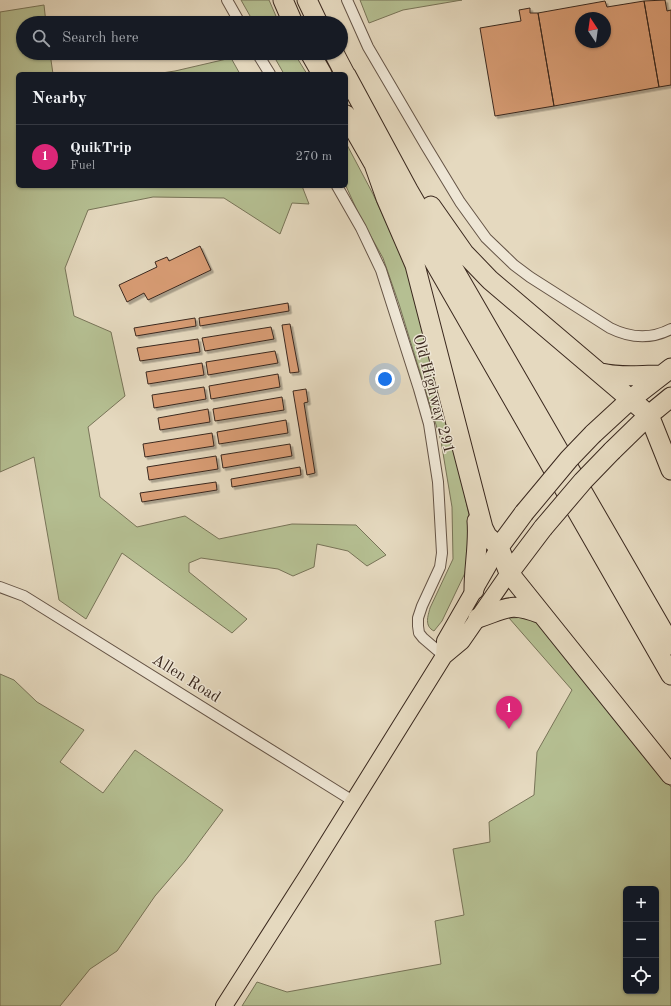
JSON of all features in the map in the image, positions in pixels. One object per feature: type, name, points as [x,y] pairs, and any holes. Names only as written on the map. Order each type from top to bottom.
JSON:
[{"type":"highway","points":[[283,0],[290,16]]},
{"type":"highway","points":[[307,0],[315,16]]},
{"type":"highway","points":[[314,60],[321,72]]},
{"type":"highway","points":[[338,60],[345,72]]},
{"type":"highway","points":[[348,78],[408,190],[671,645]]},
{"type":"highway","points":[[348,118],[374,164],[403,208],[671,675]]},
{"type":"highway","points":[[371,122],[464,253],[490,280],[649,415],[671,470]]},
{"type":"highway","points":[[374,164],[386,198],[415,265],[483,528],[487,536],[499,548],[509,573],[671,775]]},
{"type":"highway","points":[[601,373],[630,377],[666,371]]},
{"type":"highway","points":[[499,548],[524,513],[569,459],[593,434],[631,399],[666,371]]},
{"type":"highway","points":[[509,573],[543,528],[584,481],[649,415],[668,400]]},
{"type":"highway","points":[[661,444],[661,422],[668,400]]},
{"type":"highway","points":[[474,590],[474,567],[478,541],[476,500]]},
{"type":"highway","points":[[478,618],[509,607],[523,608],[541,614]]},
{"type":"main road","points":[[444,656],[445,641],[499,548]]},
{"type":"main road","points":[[224,1006],[444,656],[462,641],[509,573]]},
{"type":"street","points":[[227,0],[236,16]]},
{"type":"street","points":[[347,0],[368,46],[433,159],[471,219],[499,252],[530,278],[621,334],[648,337],[662,334],[671,329]]},
{"type":"street","points":[[262,60],[269,72]]},
{"type":"street","name":"Old Highway 291","points":[[338,188],[361,228],[380,270],[420,389],[429,424],[438,482],[442,553],[440,567],[418,618],[418,626],[419,633],[423,638],[444,656]]},
{"type":"street","name":"Allen Road","points":[[0,587],[24,596],[353,802]]},
{"type":"green space","points":[[241,0],[269,0],[276,16],[250,16]]},
{"type":"green space","points":[[360,0],[462,0],[403,10],[369,23]]},
{"type":"green space","points":[[44,5],[45,16],[16,16],[16,60],[51,60],[53,72],[16,72],[16,188],[303,188],[309,204],[292,203],[280,234],[224,198],[153,197],[88,210],[65,268],[74,316],[111,332],[125,396],[88,427],[100,497],[137,527],[185,516],[219,539],[292,524],[356,525],[386,555],[367,566],[348,551],[317,544],[314,567],[293,576],[278,569],[201,558],[189,563],[189,572],[247,619],[232,633],[122,553],[86,619],[59,600],[34,457],[0,472],[0,12]]},
{"type":"green space","points":[[222,60],[232,60],[239,72],[168,72]]},
{"type":"green space","points":[[276,60],[298,60],[306,72],[283,72]]},
{"type":"green space","points":[[348,147],[373,194],[406,265],[454,444],[469,515],[471,543],[465,573],[442,621],[434,631],[428,624],[430,608],[453,559],[452,507],[441,441],[399,304],[383,258],[360,217],[347,188]]},
{"type":"green space","points":[[531,617],[543,628],[671,787],[671,1006],[242,1006],[257,982],[287,992],[441,964],[435,921],[464,915],[453,849],[490,842],[489,822],[534,795],[537,752],[572,690],[509,618]]},
{"type":"green space","points":[[0,674],[14,680],[37,702],[84,730],[60,762],[103,793],[135,750],[223,810],[185,861],[155,896],[117,951],[90,969],[60,1006],[0,1006]]},
{"type":"building","points":[[665,0],[667,11],[671,10],[671,85],[659,87],[644,1]]},
{"type":"building","points":[[605,1],[607,7],[644,1],[659,87],[554,106],[538,13]]},
{"type":"building","points":[[530,8],[530,13],[538,13],[554,106],[495,116],[480,28],[521,21],[519,10]]},
{"type":"building","points":[[200,246],[211,270],[148,300],[144,293],[127,302],[119,285],[157,267],[155,262],[167,257],[169,261]]},
{"type":"building","points":[[288,303],[289,311],[200,326],[199,318]]},
{"type":"building","points":[[195,318],[196,326],[136,336],[134,328]]},
{"type":"building","points":[[290,324],[299,372],[290,373],[282,325]]},
{"type":"building","points":[[271,327],[274,339],[205,351],[202,338]]},
{"type":"building","points":[[198,339],[200,352],[140,361],[137,348]]},
{"type":"building","points":[[275,351],[278,363],[208,375],[206,362]]},
{"type":"building","points":[[202,363],[204,375],[148,384],[146,372]]},
{"type":"building","points":[[278,374],[280,387],[211,399],[209,386]]},
{"type":"building","points":[[204,387],[206,399],[154,408],[152,395]]},
{"type":"building","points":[[306,389],[308,402],[304,403],[315,473],[307,475],[293,391]]},
{"type":"building","points":[[282,397],[284,410],[215,421],[213,409]]},
{"type":"building","points":[[208,409],[210,422],[160,430],[158,418]]},
{"type":"building","points":[[286,420],[288,433],[219,444],[217,432]]},
{"type":"building","points":[[212,433],[214,446],[145,457],[143,444]]},
{"type":"building","points":[[290,444],[292,456],[223,468],[221,455]]},
{"type":"building","points":[[216,456],[218,469],[149,480],[147,467]]},
{"type":"building","points":[[300,467],[301,475],[232,487],[231,479]]},
{"type":"building","points":[[216,482],[217,490],[142,502],[140,493]]},
{"type":"place","name":"QuikTrip","points":[[509,729]]}]
